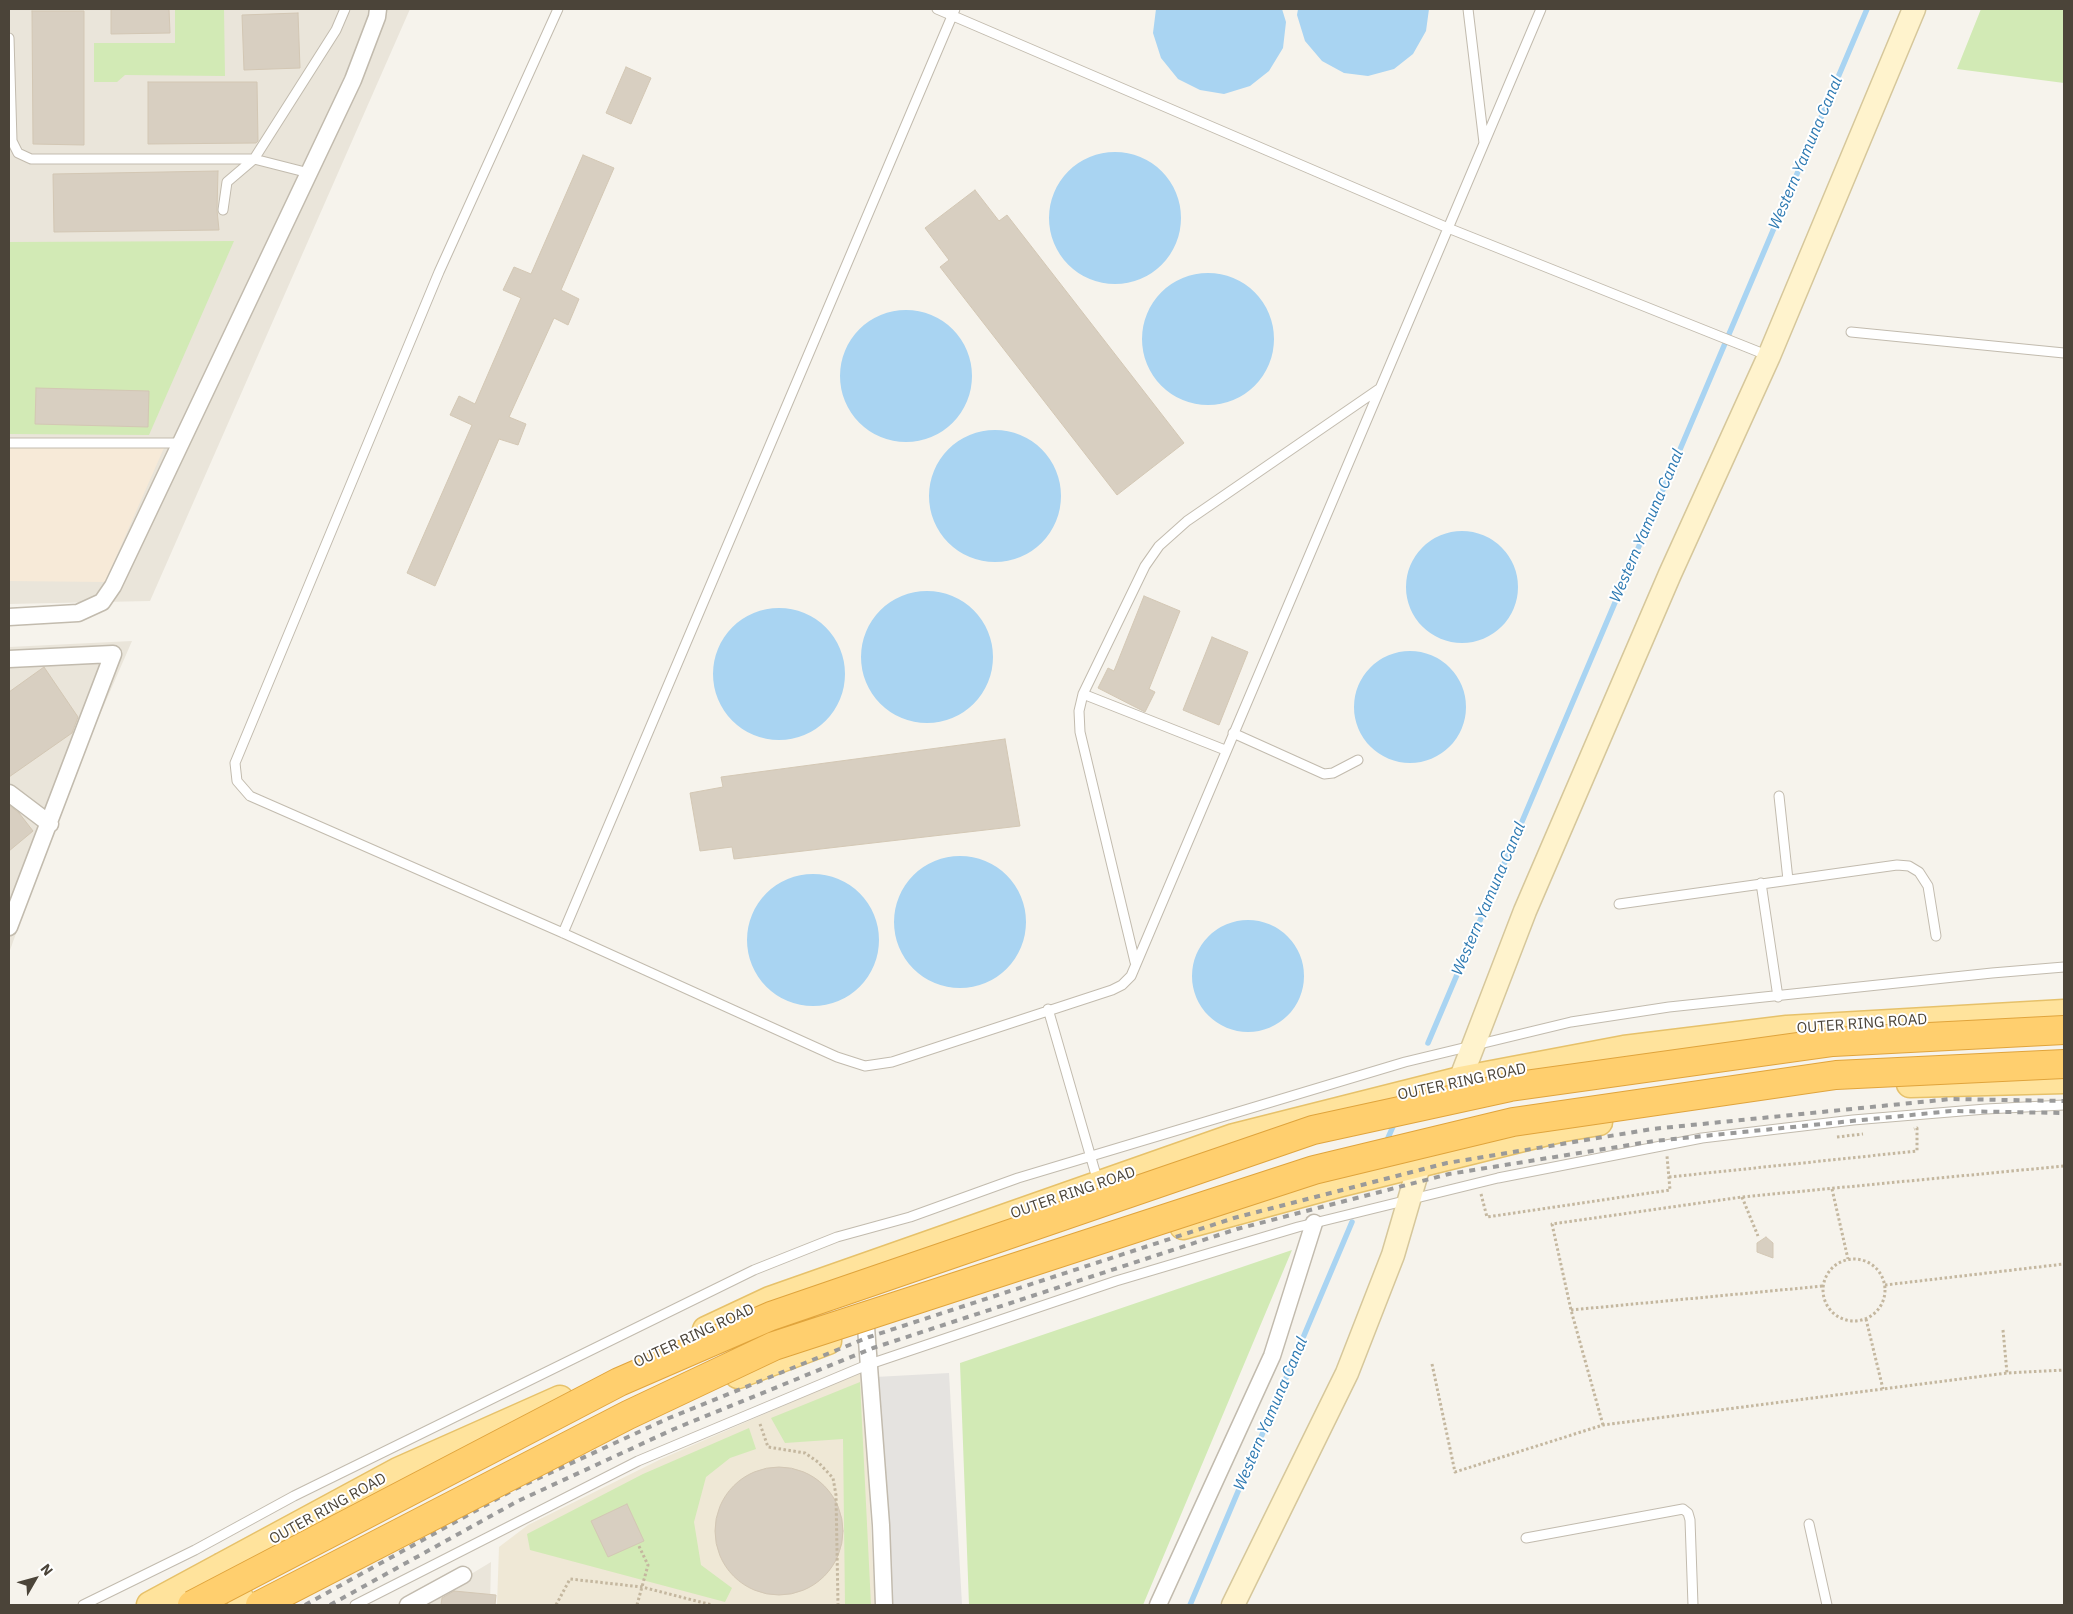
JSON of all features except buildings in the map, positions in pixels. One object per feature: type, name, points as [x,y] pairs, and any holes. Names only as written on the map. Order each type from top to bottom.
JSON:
[{"type":"highway","name":"OUTER RING ROAD","points":[[192,1605],[619,1382],[771,1316],[1312,1130],[1510,1088],[1833,1042],[2064,1030]]},
{"type":"highway","points":[[260,1605],[628,1415],[774,1346],[1314,1170],[1513,1122],[1836,1075],[2064,1064]]},
{"type":"main road","name":"OUTER RING ROAD","points":[[150,1605],[398,1471],[539,1409],[770,1300],[1234,1138],[1460,1080],[1624,1049],[1787,1029],[2064,1013]]},
{"type":"main road","points":[[1924,1020],[1928,1084]]},
{"type":"main road","points":[[281,1605],[609,1434],[734,1376],[906,1311],[1207,1219],[1338,1184],[1419,1166],[1470,1150],[1564,1128],[1737,1098],[1862,1086],[2064,1080]]},
{"type":"main road","points":[[222,1566],[244,1605]]},
{"type":"street","points":[[9,617],[78,613],[102,602],[113,586],[353,80],[378,18],[378,9]]},
{"type":"street","points":[[1460,1080],[1524,911],[1600,735],[1769,356],[1914,9]]},
{"type":"street","points":[[9,659],[113,654],[50,824],[9,927]]},
{"type":"street","points":[[9,793],[50,824]]},
{"type":"street","points":[[1233,1605],[1347,1373],[1393,1255],[1419,1166]]},
{"type":"street","points":[[1158,1605],[1272,1356],[1314,1223]]},
{"type":"street","points":[[866,1327],[881,1525],[884,1605]]},
{"type":"street","points":[[408,1605],[463,1575]]},
{"type":"lane","points":[[223,210],[227,182],[254,158],[336,30],[346,9]]},
{"type":"lane","points":[[558,9],[439,272],[235,763],[237,781],[250,796],[563,933],[837,1057],[865,1066],[892,1062],[1122,985],[1131,976],[1135,962],[1225,750],[1542,9]]},
{"type":"lane","points":[[937,9],[954,12],[1448,228],[1738,342],[1769,356]]},
{"type":"lane","points":[[1468,9],[1484,143]]},
{"type":"lane","points":[[563,933],[954,12]]},
{"type":"lane","points":[[9,38],[12,141],[18,153],[31,159],[254,158],[309,173]]},
{"type":"lane","points":[[1851,332],[2064,353]]},
{"type":"lane","points":[[1135,962],[1080,732],[1079,711],[1083,694],[1145,566],[1159,546],[1187,521],[1379,389]]},
{"type":"lane","points":[[9,443],[181,443]]},
{"type":"lane","points":[[1083,694],[1225,750]]},
{"type":"lane","points":[[1233,733],[1324,774],[1333,774],[1358,760]]},
{"type":"lane","points":[[1779,796],[1788,880]]},
{"type":"lane","points":[[1619,904],[1897,865],[1909,866],[1919,872],[1928,886],[1936,936]]},
{"type":"lane","points":[[1761,883],[1778,997]]},
{"type":"lane","points":[[83,1605],[194,1550],[294,1496],[754,1270],[837,1237],[910,1217],[1018,1178],[1396,1064],[1571,1022],[1669,1007],[2064,967]]},
{"type":"lane","points":[[1048,1009],[1098,1184]]},
{"type":"lane","points":[[355,1605],[638,1461],[868,1365],[1116,1281],[1314,1223],[1586,1159],[1702,1138],[1882,1118],[1986,1109],[2064,1106]]},
{"type":"lane","points":[[1526,1538],[1683,1509],[1688,1513],[1690,1520],[1693,1605]]},
{"type":"lane","points":[[1809,1524],[1827,1605]]},
{"type":"path","points":[[1669,1177],[1917,1151],[1916,1128],[1907,1129]]},
{"type":"path","points":[[1830,1138],[1868,1134]]},
{"type":"path","points":[[1478,1183],[1486,1217],[1670,1190],[1667,1154],[1676,1153]]},
{"type":"path","points":[[1603,1425],[1571,1310],[1552,1224],[1742,1197],[2064,1166]]},
{"type":"path","points":[[1832,1189],[1848,1259]]},
{"type":"path","points":[[1742,1197],[1758,1236]]},
{"type":"path","points":[[1858,1258],[1872,1264],[1882,1275],[1885,1295],[1875,1314],[1866,1319],[1850,1320],[1835,1314],[1826,1301],[1823,1286],[1831,1268],[1848,1259],[1858,1258]]},
{"type":"path","points":[[1885,1285],[2064,1264]]},
{"type":"path","points":[[1571,1310],[1823,1286]]},
{"type":"path","points":[[1866,1319],[1883,1389]]},
{"type":"path","points":[[2002,1330],[2007,1374]]},
{"type":"path","points":[[1432,1364],[1455,1472],[1603,1425],[2007,1374],[2064,1370]]},
{"type":"path","points":[[756,1412],[768,1447],[805,1454],[818,1462],[833,1478],[836,1495],[838,1605]]},
{"type":"path","points":[[637,1605],[648,1565],[638,1544]]},
{"type":"path","points":[[556,1605],[570,1580],[642,1587],[712,1605]]},
{"type":"shaded area","points":[[9,9],[410,9],[150,601],[9,604]]},
{"type":"shaded area","points":[[9,446],[164,448],[105,582],[9,581]]},
{"type":"shaded area","points":[[132,641],[68,788],[9,953],[9,647]]},
{"type":"shaded area","points":[[863,1371],[875,1605],[497,1605],[499,1547],[528,1525],[661,1459]]},
{"type":"shaded area","points":[[949,1373],[962,1605],[888,1605],[875,1377]]},
{"type":"shaded area","points":[[491,1562],[490,1605],[420,1605]]},
{"type":"green space","points":[[175,9],[224,9],[225,76],[125,75],[117,82],[94,82],[94,43],[175,43]]},
{"type":"green space","points":[[1981,9],[2064,9],[2064,83],[1957,69]]},
{"type":"green space","points":[[234,241],[149,435],[9,434],[9,242]]},
{"type":"green space","points":[[1292,1250],[1143,1605],[969,1605],[960,1363]]},
{"type":"green space","points":[[860,1382],[871,1605],[845,1605],[843,1439],[785,1443],[771,1418]]},
{"type":"green space","points":[[749,1428],[756,1449],[730,1458],[706,1477],[694,1522],[701,1565],[732,1588],[725,1602],[530,1550],[527,1534],[643,1474]]},
{"type":"water","points":[[1156,9],[1282,9],[1286,22],[1283,48],[1269,71],[1250,86],[1224,94],[1200,90],[1178,79],[1161,58],[1153,33]]},
{"type":"water","points":[[1298,9],[1429,9],[1426,31],[1413,54],[1394,69],[1368,76],[1344,73],[1322,61],[1305,41],[1297,15]]},
{"type":"water","points":[[1115,152],[1140,157],[1152,163],[1170,181],[1176,193],[1181,218],[1176,243],[1170,255],[1152,273],[1140,279],[1115,284],[1090,279],[1078,273],[1060,255],[1054,243],[1049,218],[1054,193],[1060,181],[1078,163],[1090,157]]},
{"type":"water","points":[[1208,273],[1233,278],[1245,284],[1263,302],[1269,314],[1274,339],[1269,364],[1263,376],[1245,394],[1233,400],[1208,405],[1183,400],[1171,394],[1153,376],[1147,364],[1142,339],[1147,314],[1153,302],[1171,284],[1183,278]]},
{"type":"water","points":[[906,310],[931,315],[942,321],[952,330],[961,340],[967,351],[972,376],[967,401],[961,412],[952,422],[942,431],[931,437],[906,442],[881,437],[870,431],[860,422],[851,412],[845,401],[840,376],[845,351],[851,340],[860,330],[870,321],[881,315]]},
{"type":"water","points":[[995,430],[1020,435],[1032,441],[1050,459],[1056,471],[1061,496],[1056,521],[1050,533],[1032,551],[1020,557],[995,562],[970,557],[958,551],[940,533],[934,521],[929,496],[934,471],[940,459],[958,441],[970,435]]},
{"type":"water","points":[[1462,531],[1473,532],[1483,536],[1501,548],[1513,566],[1517,576],[1517,598],[1513,608],[1501,626],[1483,638],[1473,642],[1462,643],[1451,642],[1441,638],[1423,626],[1411,608],[1407,598],[1406,587],[1407,576],[1411,566],[1423,548],[1441,536],[1451,532]]},
{"type":"water","points":[[927,591],[952,596],[963,602],[973,611],[982,621],[988,632],[993,657],[988,682],[982,693],[973,703],[963,712],[952,718],[927,723],[902,718],[891,712],[881,703],[872,693],[866,682],[861,657],[866,632],[872,621],[881,611],[891,602],[902,596]]},
{"type":"water","points":[[779,608],[804,613],[815,619],[825,628],[834,638],[840,649],[845,674],[840,699],[834,710],[825,720],[815,729],[804,735],[779,740],[754,735],[743,729],[733,720],[724,710],[718,699],[713,674],[718,649],[724,638],[733,628],[743,619],[754,613]]},
{"type":"water","points":[[1410,651],[1421,652],[1431,656],[1449,668],[1461,686],[1465,696],[1465,718],[1461,728],[1449,746],[1431,758],[1421,762],[1410,763],[1399,762],[1389,758],[1371,746],[1359,728],[1355,718],[1354,707],[1355,696],[1359,686],[1371,668],[1389,656],[1399,652]]},
{"type":"water","points":[[960,856],[985,861],[997,867],[1015,885],[1021,897],[1026,922],[1021,947],[1015,959],[997,977],[985,983],[960,988],[935,983],[923,977],[905,959],[899,947],[894,922],[899,897],[905,885],[923,867],[935,861]]},
{"type":"water","points":[[813,874],[838,879],[850,885],[868,903],[874,915],[879,940],[874,965],[868,977],[850,995],[838,1001],[813,1006],[788,1001],[776,995],[758,977],[752,965],[747,940],[752,915],[758,903],[776,885],[788,879]]},
{"type":"water","points":[[1248,920],[1259,921],[1269,925],[1287,937],[1299,955],[1303,965],[1303,987],[1299,997],[1287,1015],[1269,1027],[1259,1031],[1248,1032],[1237,1031],[1227,1027],[1209,1015],[1197,997],[1193,987],[1192,976],[1193,965],[1197,955],[1209,937],[1227,925],[1237,921]]},
{"type":"waterway","name":"Western Yamuna Canal","points":[[1428,1043],[1867,9]]},
{"type":"waterway","name":"Western Yamuna Canal","points":[[1385,1145],[1394,1124]]},
{"type":"waterway","name":"Western Yamuna Canal","points":[[1190,1605],[1352,1222]]},
{"type":"railway","points":[[305,1605],[513,1490],[669,1418],[869,1337],[1234,1218],[1447,1163],[1652,1129],[1951,1099],[2064,1101]]},
{"type":"railway","points":[[330,1605],[518,1501],[674,1429],[873,1348],[1237,1229],[1449,1174],[1654,1141],[1951,1111],[2064,1113]]}]
